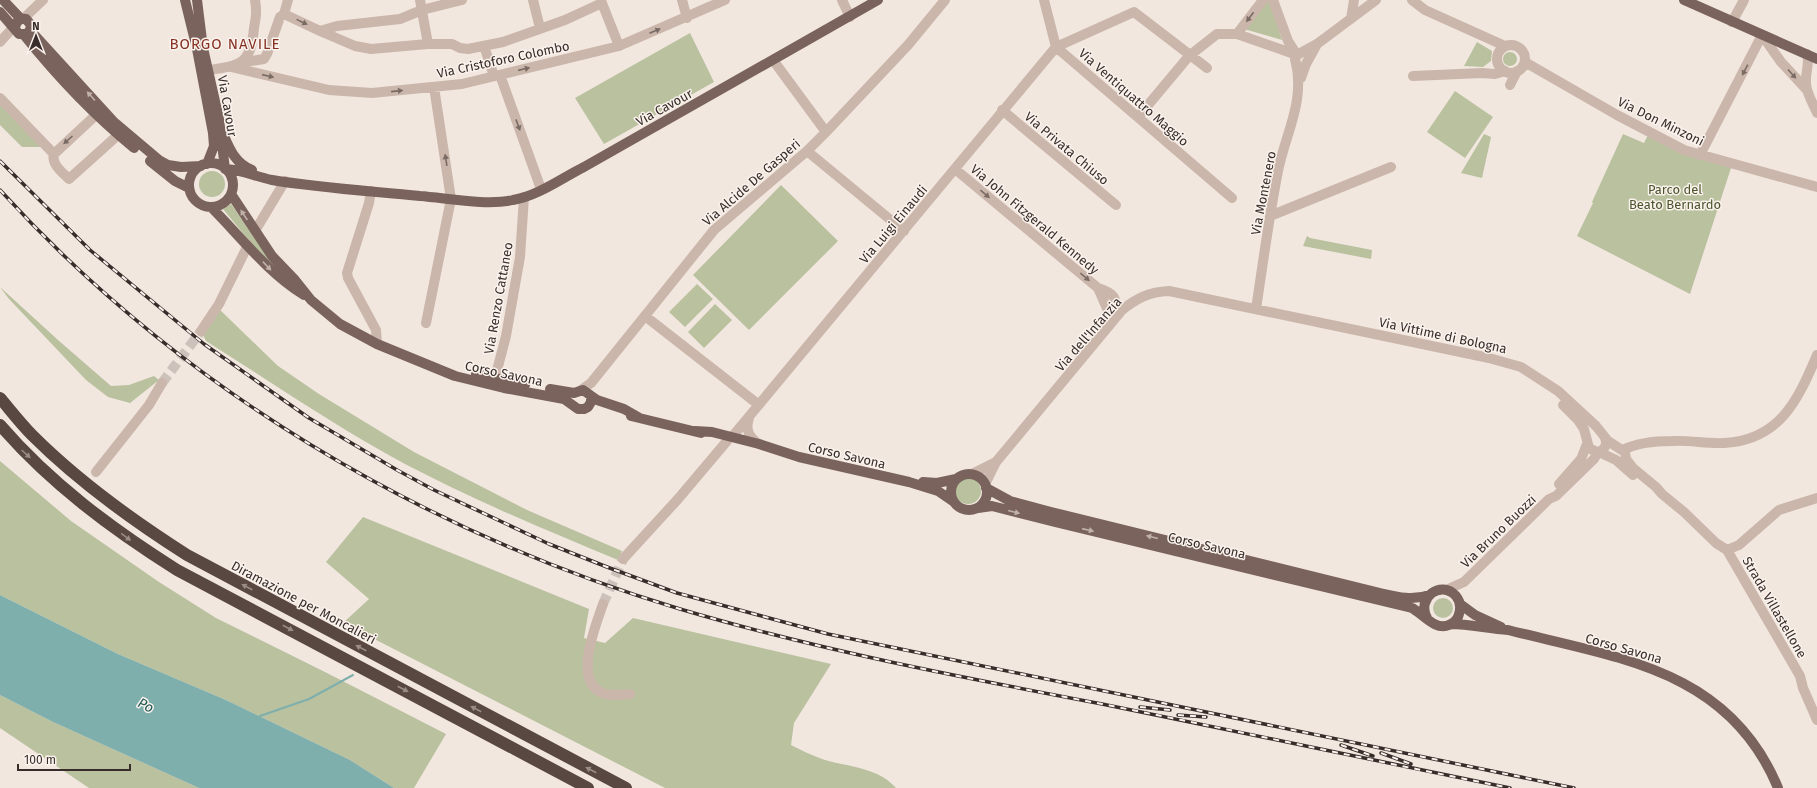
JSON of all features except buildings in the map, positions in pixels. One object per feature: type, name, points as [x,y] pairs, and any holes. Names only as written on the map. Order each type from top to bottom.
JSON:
[{"type":"highway","name":"Diramazione per Moncalieri","points":[[0,398],[32,435],[92,489],[138,523],[187,555],[626,788]]},
{"type":"highway","points":[[0,425],[21,449],[83,505],[128,539],[177,570],[588,788]]},
{"type":"main road","points":[[3,0],[20,24],[97,114],[118,135],[175,181],[189,188]]},
{"type":"main road","name":"Via Cavour","points":[[185,0],[197,49],[213,133],[214,146],[204,165]]},
{"type":"main road","name":"Via Cavour","points":[[197,0],[202,48],[219,119],[225,169],[236,169],[272,180]]},
{"type":"main road","name":"Via Cavour","points":[[232,190],[241,180],[272,180],[451,199],[503,201],[524,197],[541,190],[878,0]]},
{"type":"main road","points":[[1684,0],[1817,59]]},
{"type":"main road","points":[[0,12],[20,24],[114,122],[159,160],[168,165],[181,167],[213,164],[225,169],[232,179],[232,190],[223,203],[211,207],[199,204],[194,199],[189,188],[192,174],[204,165]]},
{"type":"main road","points":[[219,119],[227,143],[237,160],[248,168],[272,180]]},
{"type":"main road","name":"Corso Savona","points":[[232,190],[255,231],[272,256],[295,280],[311,300]]},
{"type":"main road","name":"Corso Savona","points":[[211,207],[272,271],[340,324],[377,344],[455,376],[504,388],[560,398],[572,403],[576,408],[581,410],[586,408],[585,396]]},
{"type":"main road","name":"Corso Savona","points":[[431,366],[456,369],[585,396],[624,408],[638,417],[729,439],[759,444],[779,452]]},
{"type":"main road","points":[[572,403],[571,400],[585,396]]},
{"type":"main road","name":"Corso Savona","points":[[729,439],[756,449],[779,452],[909,482],[938,491],[954,502]]},
{"type":"main road","points":[[972,474],[982,479],[986,486],[984,501],[978,508],[973,510],[962,509],[954,502],[950,490],[956,479],[961,475],[972,474]]},
{"type":"main road","name":"Corso Savona","points":[[909,482],[937,483],[956,479]]},
{"type":"main road","name":"Corso Savona","points":[[986,486],[1010,501],[1050,512],[1373,592],[1407,598],[1419,598],[1430,595]]},
{"type":"main road","name":"Corso Savona","points":[[978,508],[992,506],[1405,606],[1412,608],[1427,618]]},
{"type":"main road","points":[[1446,590],[1455,595],[1459,602],[1460,613],[1451,624],[1446,626],[1435,625],[1427,618],[1424,606],[1434,591],[1446,590]]},
{"type":"main road","name":"Corso Savona","points":[[1459,602],[1475,615],[1508,630]]},
{"type":"main road","name":"Corso Savona","points":[[1451,624],[1465,624],[1508,630],[1644,665],[1682,681],[1706,696],[1742,730],[1766,762],[1778,788]]},
{"type":"street","points":[[0,42],[43,0]]},
{"type":"street","points":[[235,65],[247,56],[254,40],[257,13],[255,0]]},
{"type":"street","points":[[208,70],[264,59],[280,17],[284,14],[288,0]]},
{"type":"street","points":[[420,0],[428,44]]},
{"type":"street","points":[[320,31],[337,26],[400,19],[422,10],[462,0]]},
{"type":"street","points":[[533,0],[540,28]]},
{"type":"street","points":[[682,0],[687,18]]},
{"type":"street","name":"Via Cristoforo Colombo","points":[[235,65],[329,90],[372,93],[462,84],[619,46],[687,18],[725,0]]},
{"type":"street","points":[[842,0],[850,17]]},
{"type":"street","name":"Via Alcide De Gasperi","points":[[585,396],[591,383],[714,230],[807,151],[908,45],[945,0]]},
{"type":"street","points":[[1044,0],[1056,47],[1134,12],[1189,56],[1207,68]]},
{"type":"street","points":[[1237,34],[1263,0]]},
{"type":"street","points":[[1273,0],[1288,41],[1302,59]]},
{"type":"street","points":[[1351,19],[1354,0]]},
{"type":"street","points":[[1302,59],[1317,44],[1376,0]]},
{"type":"street","points":[[1412,0],[1426,10],[1490,40],[1510,72]]},
{"type":"street","points":[[1732,22],[1744,0]]},
{"type":"street","points":[[284,14],[355,46],[371,49],[428,44],[452,44],[460,48],[468,49],[502,42],[565,20],[602,3],[619,46]]},
{"type":"street","points":[[1138,117],[1189,56],[1217,34],[1237,34],[1302,59]]},
{"type":"street","points":[[1700,155],[1762,35],[1782,62],[1807,90],[1817,113]]},
{"type":"street","points":[[254,40],[262,53],[267,54]]},
{"type":"street","points":[[1413,76],[1482,73],[1495,74],[1510,72],[1525,62],[1522,50],[1514,45],[1500,54],[1482,73]]},
{"type":"street","points":[[484,46],[541,190]]},
{"type":"street","name":"Via Luigi Einaudi","points":[[623,559],[678,499],[750,416],[904,231],[1002,110],[1056,47]]},
{"type":"street","name":"Via Ventiquattro Maggio","points":[[1056,47],[1232,198]]},
{"type":"street","points":[[1782,62],[1783,54],[1790,47]]},
{"type":"street","points":[[1807,54],[1809,64],[1806,76],[1807,90]]},
{"type":"street","name":"Via Montenero","points":[[1256,309],[1278,170],[1297,107],[1302,59]]},
{"type":"street","points":[[772,60],[826,132]]},
{"type":"street","name":"Via Don Minzoni","points":[[1525,62],[1638,126],[1684,150],[1817,187]]},
{"type":"street","points":[[1806,76],[1817,67]]},
{"type":"street","points":[[426,323],[451,199],[434,87]]},
{"type":"street","points":[[0,98],[54,154]]},
{"type":"street","name":"Via Privata Chiuso","points":[[1002,110],[1116,205]]},
{"type":"street","points":[[97,114],[54,154],[54,163],[69,179],[118,135]]},
{"type":"street","points":[[807,151],[904,231]]},
{"type":"street","points":[[1270,216],[1391,167]]},
{"type":"street","name":"Via John Fitzgerald Kennedy","points":[[955,169],[1098,288],[1109,291],[1112,295],[1118,314]]},
{"type":"street","points":[[255,231],[285,181]]},
{"type":"street","points":[[371,191],[369,203],[347,273],[348,278],[376,330],[377,344]]},
{"type":"street","name":"Via Renzo Cattaneo","points":[[495,378],[506,336],[520,257],[524,197]]},
{"type":"street","points":[[201,331],[219,304],[248,245]]},
{"type":"street","name":"Via John Fitzgerald Kennedy","points":[[1098,288],[1109,313],[1109,326]]},
{"type":"street","name":"Via dell'Infanzia","points":[[986,486],[996,462],[1118,314],[1140,297],[1169,291],[1256,309]]},
{"type":"street","name":"Via Vittime di Bologna","points":[[1256,309],[1508,363],[1526,369],[1547,385],[1558,391],[1596,426],[1603,436]]},
{"type":"street","points":[[645,316],[759,405]]},
{"type":"street","points":[[1547,385],[1555,396],[1578,420],[1584,429],[1590,450],[1622,456],[1655,443],[1679,441],[1724,443],[1742,440],[1762,434],[1791,409],[1806,382],[1817,355]]},
{"type":"street","points":[[96,472],[149,405],[162,383]]},
{"type":"street","points":[[750,416],[747,429],[753,440],[759,444]]},
{"type":"street","points":[[1587,443],[1592,434],[1603,436],[1622,456],[1629,472],[1662,494],[1684,512],[1716,543],[1727,550]]},
{"type":"street","points":[[1598,452],[1606,445],[1603,436]]},
{"type":"street","name":"Via Bruno Buozzi","points":[[1550,499],[1551,493],[1581,459],[1587,443]]},
{"type":"street","name":"Via Bruno Buozzi","points":[[1446,590],[1464,582],[1550,499],[1556,496],[1594,459],[1598,452]]},
{"type":"street","name":"Via dell'Infanzia","points":[[972,474],[996,462]]},
{"type":"street","name":"Strada Villastellone","points":[[1806,501],[1817,494]]},
{"type":"street","name":"Strada Villastellone","points":[[1817,498],[1779,510],[1738,545],[1727,550],[1800,676],[1803,688],[1817,720]]},
{"type":"street","name":"Via Bruno Buozzi","points":[[1459,602],[1464,582]]},
{"type":"street","points":[[603,604],[588,655],[587,669],[590,680],[597,690],[604,694],[630,694]]},
{"type":"green space","points":[[1266,0],[1270,0],[1282,40],[1244,29]]},
{"type":"green space","points":[[690,33],[714,82],[604,144],[575,98]]},
{"type":"green space","points":[[1477,42],[1492,51],[1491,61],[1483,67],[1464,66]]},
{"type":"green space","points":[[1507,52],[1513,52],[1517,56],[1517,62],[1513,66],[1507,66],[1503,62],[1503,56]]},
{"type":"green space","points":[[1455,91],[1493,117],[1465,158],[1427,132]]},
{"type":"green space","points":[[0,103],[44,147],[22,147],[0,125]]},
{"type":"green space","points":[[1484,134],[1491,137],[1482,178],[1461,173]]},
{"type":"green space","name":"Parco del Beato Bernardo","points":[[1623,134],[1644,143],[1648,135],[1731,168],[1690,294],[1577,236]]},
{"type":"green space","points":[[212,171],[221,175],[225,184],[221,193],[212,197],[203,193],[199,184],[203,175]]},
{"type":"green space","points":[[781,185],[838,241],[749,330],[693,275]]},
{"type":"green space","points":[[231,204],[274,264],[274,268],[260,254],[223,209]]},
{"type":"green space","points":[[1307,236],[1310,238],[1372,250],[1371,259],[1303,246]]},
{"type":"green space","points":[[697,284],[713,299],[685,327],[669,312]]},
{"type":"green space","points":[[0,287],[111,386],[129,385],[154,376],[159,380],[130,403],[108,397],[86,380],[9,299]]},
{"type":"green space","points":[[715,304],[732,320],[704,348],[688,332]]},
{"type":"green space","points":[[218,308],[278,366],[319,394],[414,452],[527,510],[622,551],[618,560],[457,490],[379,450],[304,404],[206,341],[203,335]]},
{"type":"green space","points":[[0,461],[71,521],[159,582],[216,618],[446,734],[414,788],[394,788],[350,760],[226,700],[118,654],[0,595]]},
{"type":"green space","points":[[968,478],[977,482],[981,491],[977,500],[968,504],[959,500],[955,491],[959,482]]},
{"type":"green space","points":[[363,517],[589,609],[584,638],[605,643],[633,618],[831,664],[794,723],[791,745],[822,759],[871,772],[889,781],[896,788],[665,788],[343,623],[369,599],[326,562]]},
{"type":"green space","points":[[1443,598],[1450,601],[1453,608],[1450,615],[1443,618],[1436,615],[1433,608],[1436,601]]},
{"type":"green space","points":[[0,695],[53,722],[199,788],[89,788],[0,728]]},
{"type":"water","name":"Po","points":[[0,595],[118,654],[226,700],[350,760],[394,788],[199,788],[53,722],[0,695]]},
{"type":"waterway","points":[[260,716],[309,699],[353,675]]},
{"type":"tunnel","points":[[162,383],[201,331]]},
{"type":"tunnel","points":[[603,604],[623,559]]},
{"type":"railway","points":[[0,161],[90,250],[204,344],[309,418],[434,490],[549,544],[677,593],[828,634],[1574,788]]},
{"type":"railway","points":[[0,190],[71,262],[146,329],[227,390],[312,445],[400,495],[491,539],[584,577],[680,609],[732,624],[837,650],[942,673],[1153,714],[1510,788]]},
{"type":"railway","points":[[1140,707],[1170,710]]},
{"type":"railway","points":[[1178,715],[1206,717]]},
{"type":"railway","points":[[1341,745],[1373,756]]},
{"type":"railway","points":[[1381,753],[1411,764]]},
{"type":"district","name":"BORGO NAVILE","points":[[225,44]]}]
